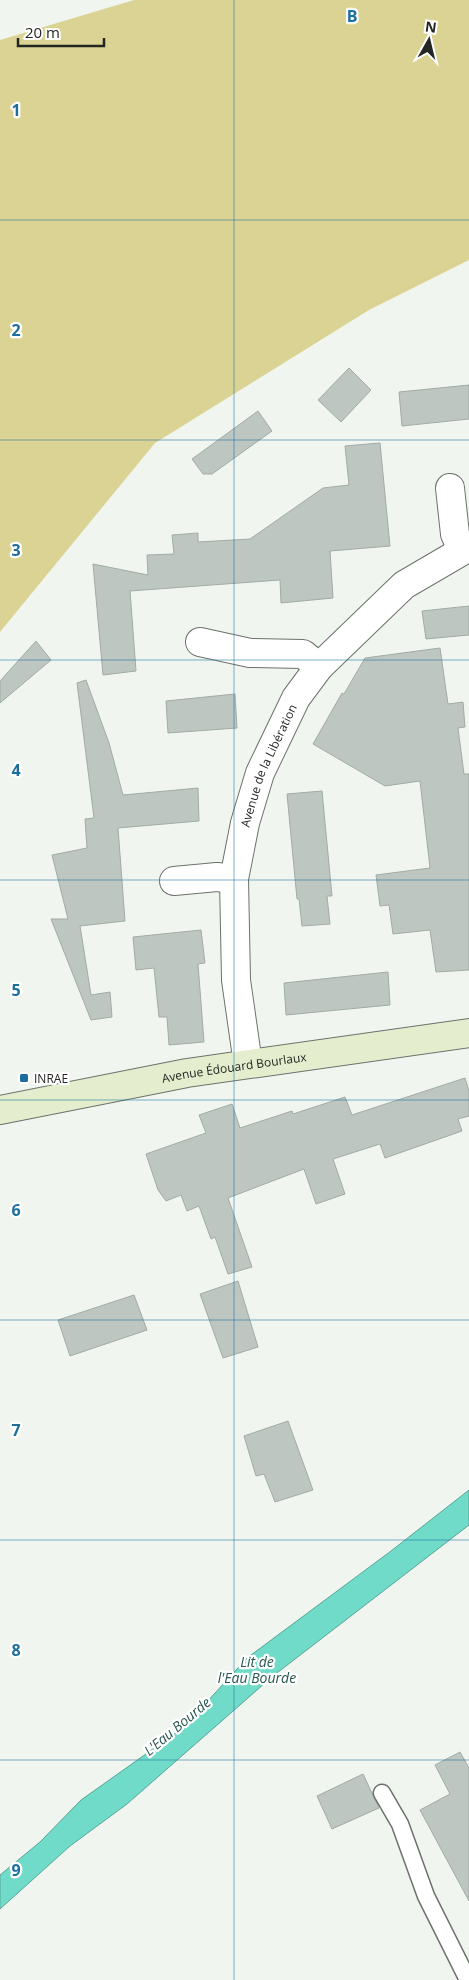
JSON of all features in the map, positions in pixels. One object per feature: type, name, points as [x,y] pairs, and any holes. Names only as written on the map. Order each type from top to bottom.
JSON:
[{"type":"street","points":[[450,488],[455,534],[466,549]]},
{"type":"street","name":"Avenue de la Libération","points":[[248,1064],[236,980],[234,879],[245,823],[260,773],[296,698],[319,667],[404,585],[466,549]]},
{"type":"street","points":[[200,642],[250,653],[303,654],[319,667]]},
{"type":"street","points":[[174,881],[217,877],[234,879]]},
{"type":"street","name":"Avenue Édouard Bourlaux","points":[[0,1110],[187,1073],[469,1033]]},
{"type":"lane","points":[[382,1793],[400,1824],[426,1896],[468,1980]]},
{"type":"shaded area","points":[[134,0],[469,0],[469,260],[369,310],[155,443],[0,632],[0,40]]},
{"type":"water","name":"Lit de l'Eau Bourde","points":[[469,1490],[469,1525],[273,1676],[127,1804],[70,1846],[0,1909],[0,1875],[40,1842],[81,1800],[184,1727],[247,1658],[391,1551]]},
{"type":"building","points":[[349,368],[371,390],[341,422],[318,400]]},
{"type":"building","points":[[469,385],[469,419],[402,426],[399,392]]},
{"type":"building","points":[[258,411],[272,431],[212,474],[203,474],[192,459]]},
{"type":"building","points":[[380,443],[390,546],[330,551],[333,598],[281,603],[280,580],[130,591],[136,671],[103,675],[93,564],[148,575],[147,555],[174,554],[172,535],[198,533],[198,542],[250,539],[323,488],[349,485],[345,446]]},
{"type":"building","points":[[469,606],[469,635],[426,639],[422,611]]},
{"type":"building","points":[[36,641],[51,660],[0,703],[0,681]]},
{"type":"building","points":[[440,648],[448,704],[463,702],[465,727],[458,728],[464,774],[469,774],[469,970],[436,972],[430,930],[393,934],[389,905],[380,906],[376,875],[430,868],[420,781],[385,786],[313,744],[342,693],[344,694],[365,658]]},
{"type":"building","points":[[86,680],[109,743],[123,795],[198,788],[199,821],[118,828],[125,921],[80,926],[91,995],[110,992],[112,1017],[91,1020],[51,919],[68,919],[52,855],[87,848],[85,819],[94,818],[77,683]]},
{"type":"building","points":[[235,694],[237,728],[168,733],[166,701]]},
{"type":"building","points":[[322,791],[332,896],[327,896],[330,924],[302,926],[299,899],[297,899],[287,794]]},
{"type":"building","points":[[201,930],[205,963],[198,964],[204,1042],[169,1045],[167,1017],[159,1017],[154,968],[136,970],[133,937]]},
{"type":"building","points":[[388,972],[390,1005],[286,1015],[284,983]]},
{"type":"building","points":[[465,1078],[469,1091],[469,1116],[458,1119],[462,1131],[385,1158],[380,1144],[333,1159],[345,1194],[316,1204],[304,1169],[228,1198],[252,1267],[228,1274],[215,1237],[211,1239],[199,1206],[187,1211],[181,1195],[166,1201],[158,1190],[146,1154],[206,1133],[199,1115],[232,1104],[240,1128],[292,1111],[293,1114],[345,1097],[352,1115]]},
{"type":"building","points":[[238,1281],[258,1347],[223,1358],[200,1294]]},
{"type":"building","points":[[134,1295],[147,1330],[70,1356],[58,1320]]},
{"type":"building","points":[[288,1421],[313,1490],[275,1502],[264,1474],[256,1476],[244,1436]]},
{"type":"building","points":[[460,1752],[469,1768],[469,1901],[420,1810],[450,1794],[435,1765]]},
{"type":"building","points":[[363,1774],[379,1808],[332,1829],[317,1796]]},
{"type":"place","name":"INRAE","points":[[24,1078]]},
{"type":"water label","name":"L'Eau Bourde","points":[[177,1726]]}]
